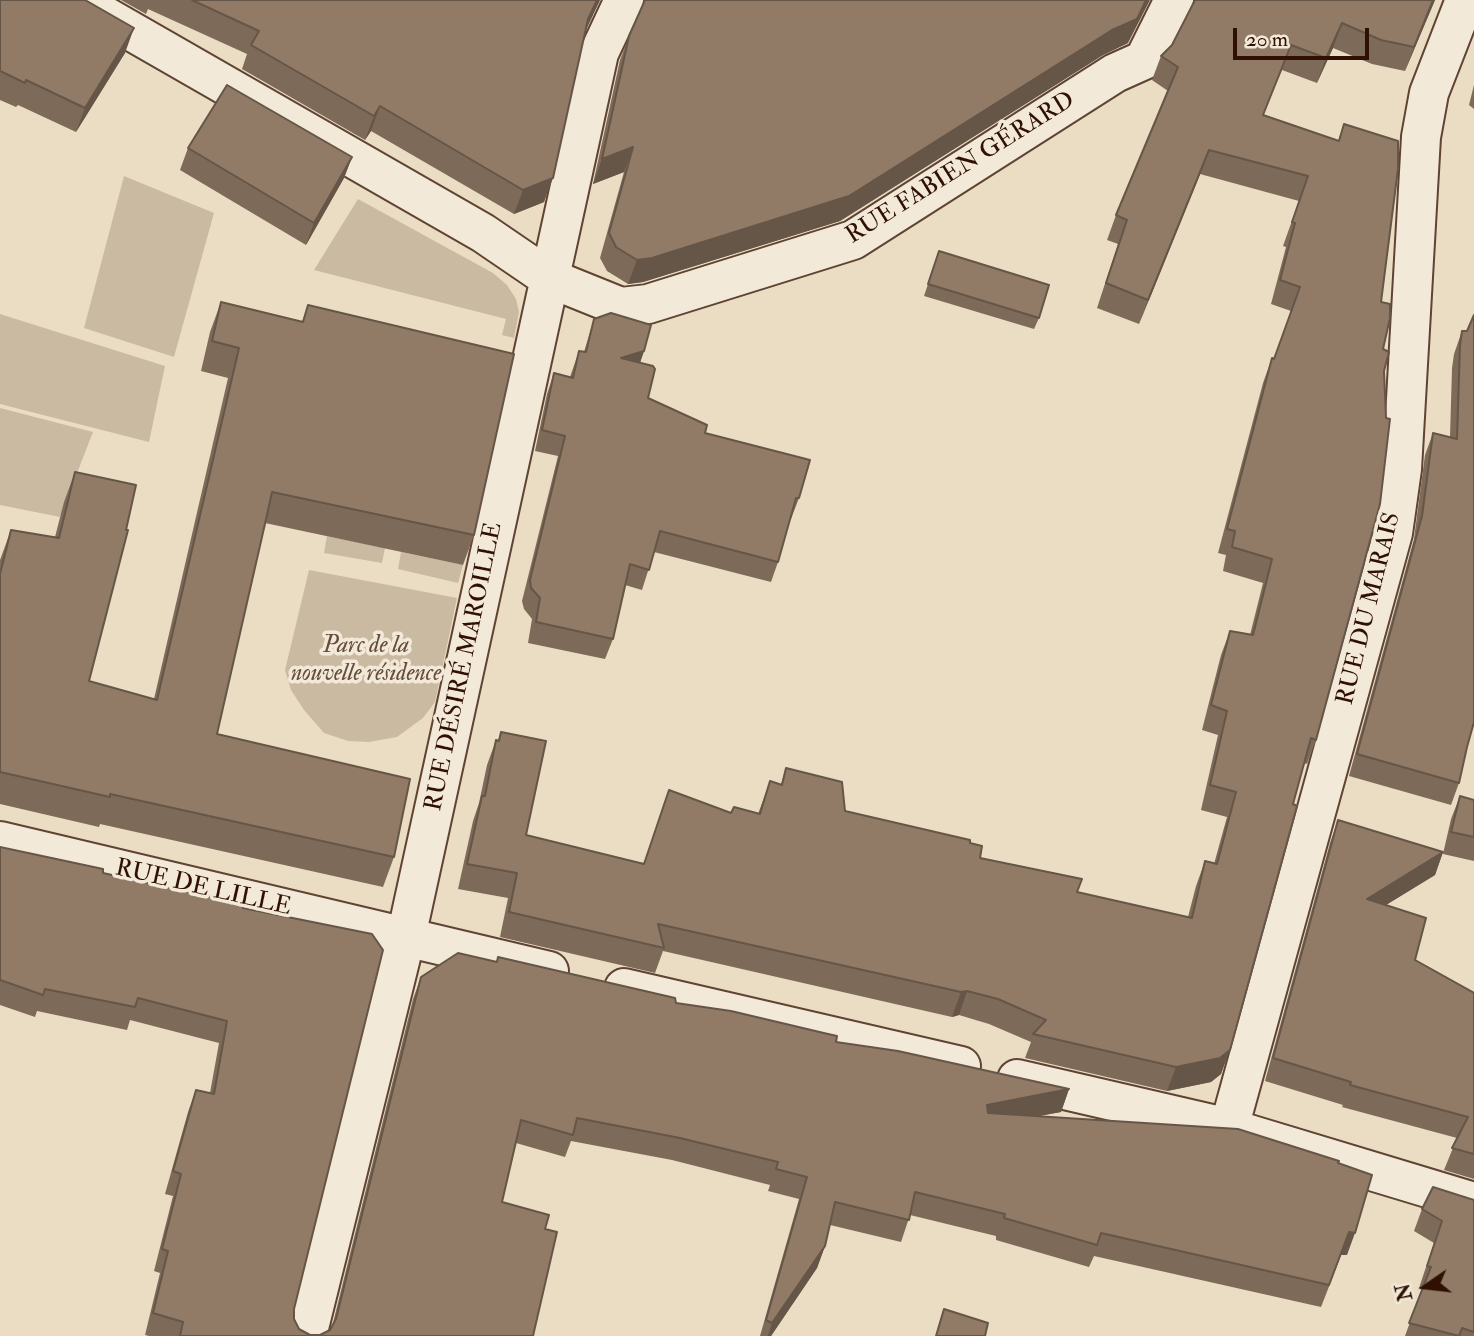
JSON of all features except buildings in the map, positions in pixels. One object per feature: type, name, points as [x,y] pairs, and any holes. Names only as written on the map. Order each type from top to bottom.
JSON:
[{"type":"street","name":"RUE FABIEN GÉRARD","points":[[77,0],[483,233],[549,278],[621,307],[648,304],[853,240],[1115,73],[1144,60],[1174,0]]},
{"type":"street","name":"RUE DÉSIRÉ MAROILLE","points":[[307,1336],[406,937],[599,53],[624,0]]},
{"type":"street","name":"RUE DU MARAIS","points":[[1229,1128],[1393,533],[1402,469],[1421,137],[1429,93],[1465,0]]},
{"type":"street","name":"RUE DE LILLE","points":[[0,841],[1229,1128],[1474,1202]]},
{"type":"green space","points":[[124,176],[214,213],[174,357],[84,328]]},
{"type":"green space","points":[[358,199],[493,273],[507,285],[516,299],[519,312],[514,338],[502,335],[506,319],[314,270]]},
{"type":"green space","points":[[0,314],[165,366],[149,442],[0,404]]},
{"type":"green space","points":[[0,408],[93,432],[60,517],[0,505]]},
{"type":"green space","points":[[327,536],[385,548],[382,563],[324,553]]},
{"type":"green space","points":[[401,552],[463,565],[458,583],[398,569]]},
{"type":"green space","name":"Parc de la nouvelle résidence","points":[[309,570],[457,598],[435,702],[423,718],[397,737],[369,742],[348,741],[324,733],[291,690],[285,670]]}]
